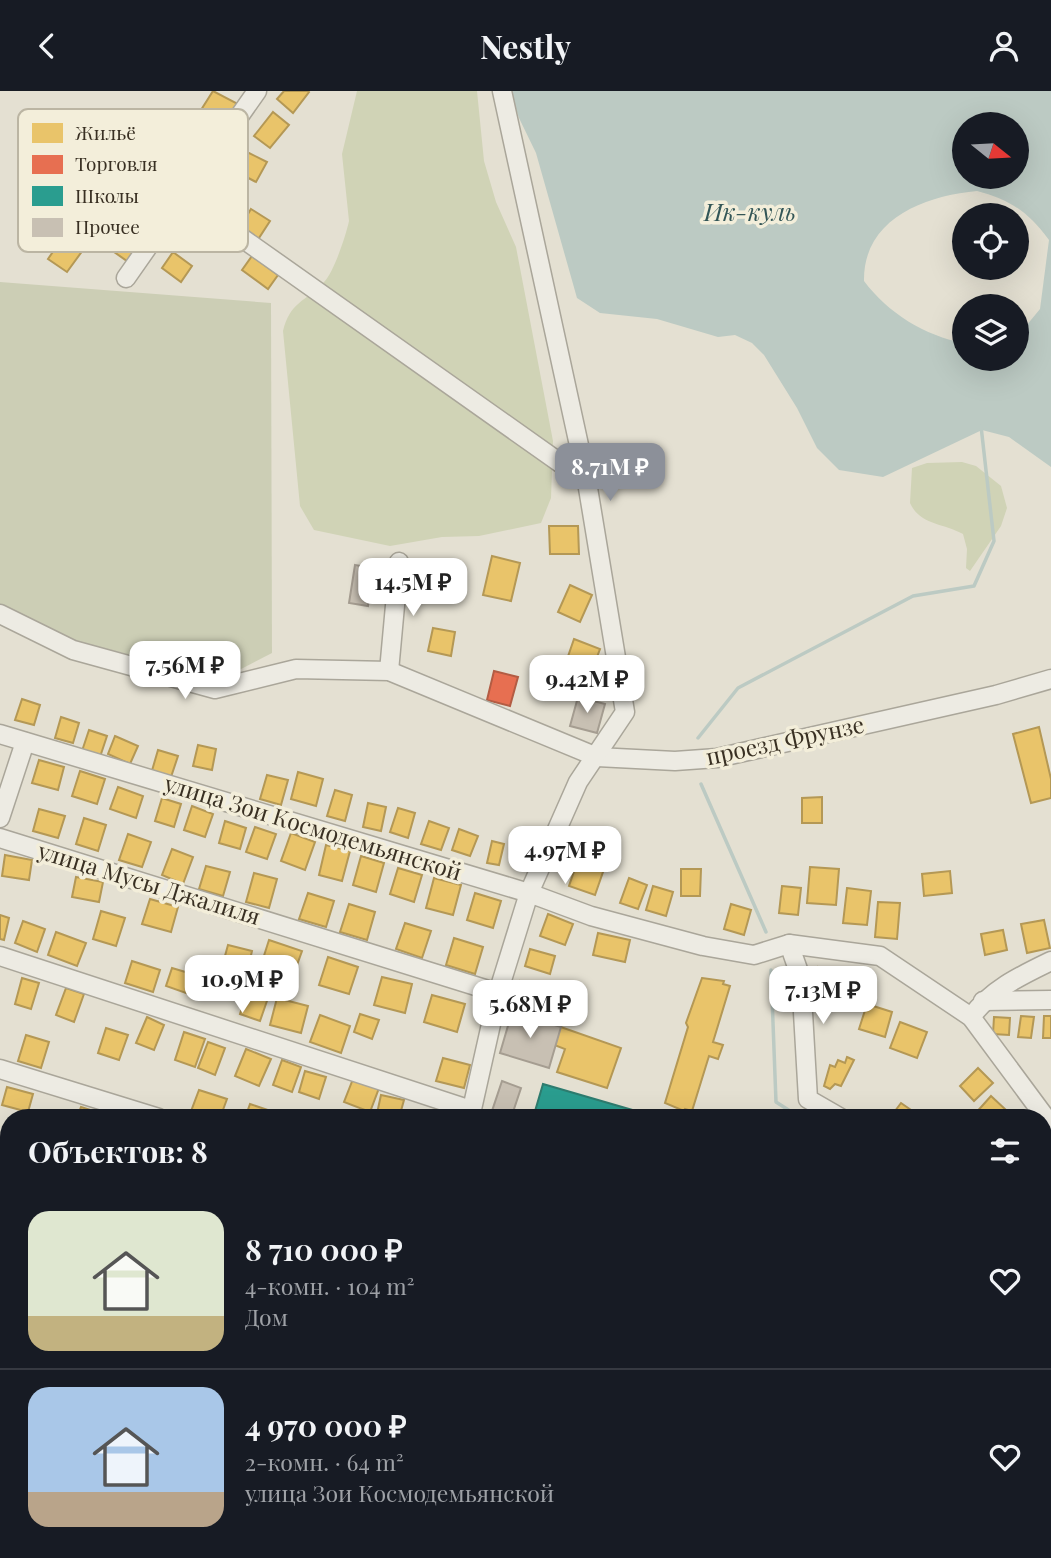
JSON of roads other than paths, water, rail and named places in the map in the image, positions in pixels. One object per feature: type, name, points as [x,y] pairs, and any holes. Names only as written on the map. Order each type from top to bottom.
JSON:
[{"type":"street","points":[[245,109],[257,91]]},
{"type":"street","points":[[472,1109],[498,993],[529,893],[578,782],[625,712],[587,482],[502,91]]},
{"type":"street","points":[[248,242],[587,482]]},
{"type":"street","points":[[126,278],[145,252]]},
{"type":"street","points":[[389,671],[399,562]]},
{"type":"street","name":"проезд Фрунзе","points":[[0,614],[73,650],[215,689],[296,669],[389,671],[597,757],[675,761],[718,758],[996,695],[1051,679]]},
{"type":"street","name":"улица Зои Космодемьянской","points":[[0,734],[529,893],[591,916],[703,946],[754,955],[789,944],[880,956],[971,1017],[1039,1109]]},
{"type":"street","points":[[0,818],[25,742]]},
{"type":"street","name":"улица Мусы Джалиля","points":[[0,838],[498,993]]},
{"type":"street","points":[[789,944],[801,978],[808,1099],[825,1109]]},
{"type":"street","points":[[0,956],[456,1109]]},
{"type":"street","points":[[971,1017],[983,1002],[1010,981],[1051,961]]},
{"type":"street","points":[[983,1002],[1051,1000]]},
{"type":"street","points":[[0,1069],[130,1109]]},
{"type":"water","name":"Ик-куль","points":[[510,91],[1051,91],[1051,467],[1009,437],[982,430],[883,477],[839,470],[817,448],[797,408],[764,355],[752,343],[735,335],[718,337],[657,319],[600,313],[577,298],[536,153],[519,118]],"holes":[[[977,191],[1009,203],[1029,203],[1029,218],[1049,240],[1040,309],[1029,322],[1029,371],[952,371],[952,341],[922,329],[884,303],[864,281],[866,260],[874,241],[885,227],[918,205],[937,198]]]},
{"type":"waterway","points":[[698,738],[738,688],[913,596],[974,586],[994,541],[981,426]]},
{"type":"waterway","points":[[701,784],[766,932]]},
{"type":"waterway","points":[[771,970],[776,1102],[787,1109]]}]
